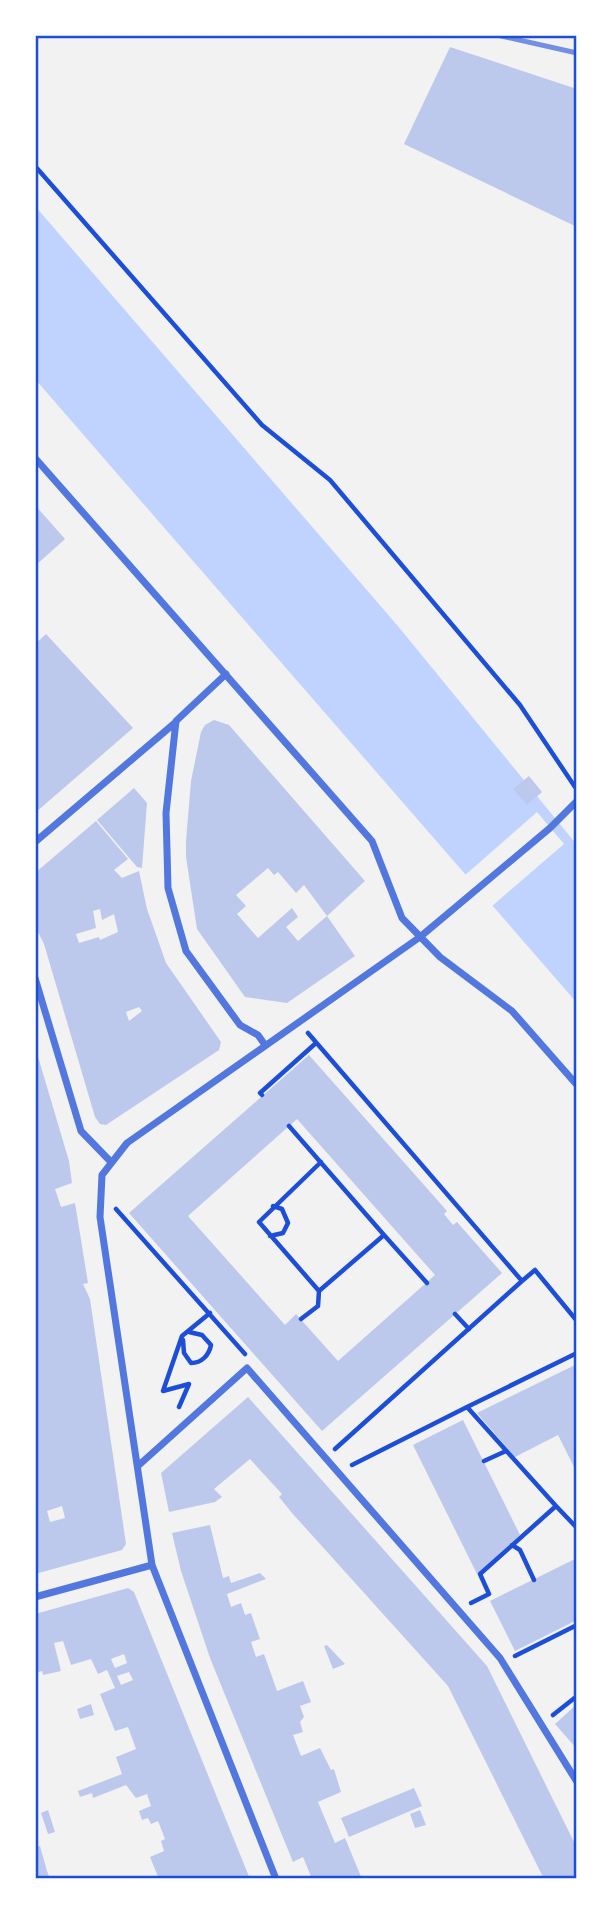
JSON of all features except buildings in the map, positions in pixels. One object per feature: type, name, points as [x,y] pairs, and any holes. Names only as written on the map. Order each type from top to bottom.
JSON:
[{"type":"street","points":[[35,458],[372,841],[402,918],[440,957],[512,1011],[577,1085]]},
{"type":"street","points":[[35,842],[177,721],[226,674]]},
{"type":"street","points":[[177,721],[164,846],[173,913],[180,938],[194,964],[240,1025],[258,1035],[265,1045]]},
{"type":"street","points":[[276,1879],[152,1565],[100,1217],[99,1190],[110,1161],[127,1143],[450,915],[558,821],[577,801]]},
{"type":"street","points":[[35,978],[81,1130],[110,1161]]},
{"type":"street","points":[[139,1465],[247,1368],[502,1662],[577,1782]]},
{"type":"street","points":[[35,1597],[152,1565]]},
{"type":"path","points":[[35,166],[262,425],[330,480],[520,705],[577,791]]},
{"type":"path","points":[[298,1022],[522,1281]]},
{"type":"path","points":[[262,1095],[260,1093],[316,1043]]},
{"type":"path","points":[[289,1126],[427,1283]]},
{"type":"path","points":[[319,1291],[259,1222],[272,1206],[321,1162]]},
{"type":"path","points":[[99,1190],[248,1357],[247,1368]]},
{"type":"path","points":[[270,1236],[283,1233],[288,1223],[282,1209],[272,1206]]},
{"type":"path","points":[[301,1320],[318,1306],[319,1291],[384,1235]]},
{"type":"path","points":[[325,1458],[535,1270],[577,1321]]},
{"type":"path","points":[[174,1417],[190,1384],[163,1391],[183,1336],[210,1313]]},
{"type":"path","points":[[455,1314],[469,1329]]},
{"type":"path","points":[[183,1336],[187,1359],[191,1363],[200,1362],[211,1345],[202,1335],[188,1332]]},
{"type":"path","points":[[338,1472],[577,1353]]},
{"type":"path","points":[[467,1407],[577,1528]]},
{"type":"path","points":[[484,1461],[506,1451]]},
{"type":"path","points":[[457,1609],[489,1594],[480,1574],[556,1506]]},
{"type":"path","points":[[512,1545],[520,1550],[534,1580]]},
{"type":"path","points":[[502,1662],[577,1625]]},
{"type":"path","points":[[542,1724],[577,1696]]},
{"type":"water","points":[[35,206],[397,625],[577,845],[577,1003],[35,379]]},
{"type":"pier","points":[[537,812],[564,844],[491,907],[464,876]]},
{"type":"railway","points":[[497,35],[577,53]]},
{"type":"railway","points":[[573,35],[577,36]]}]
